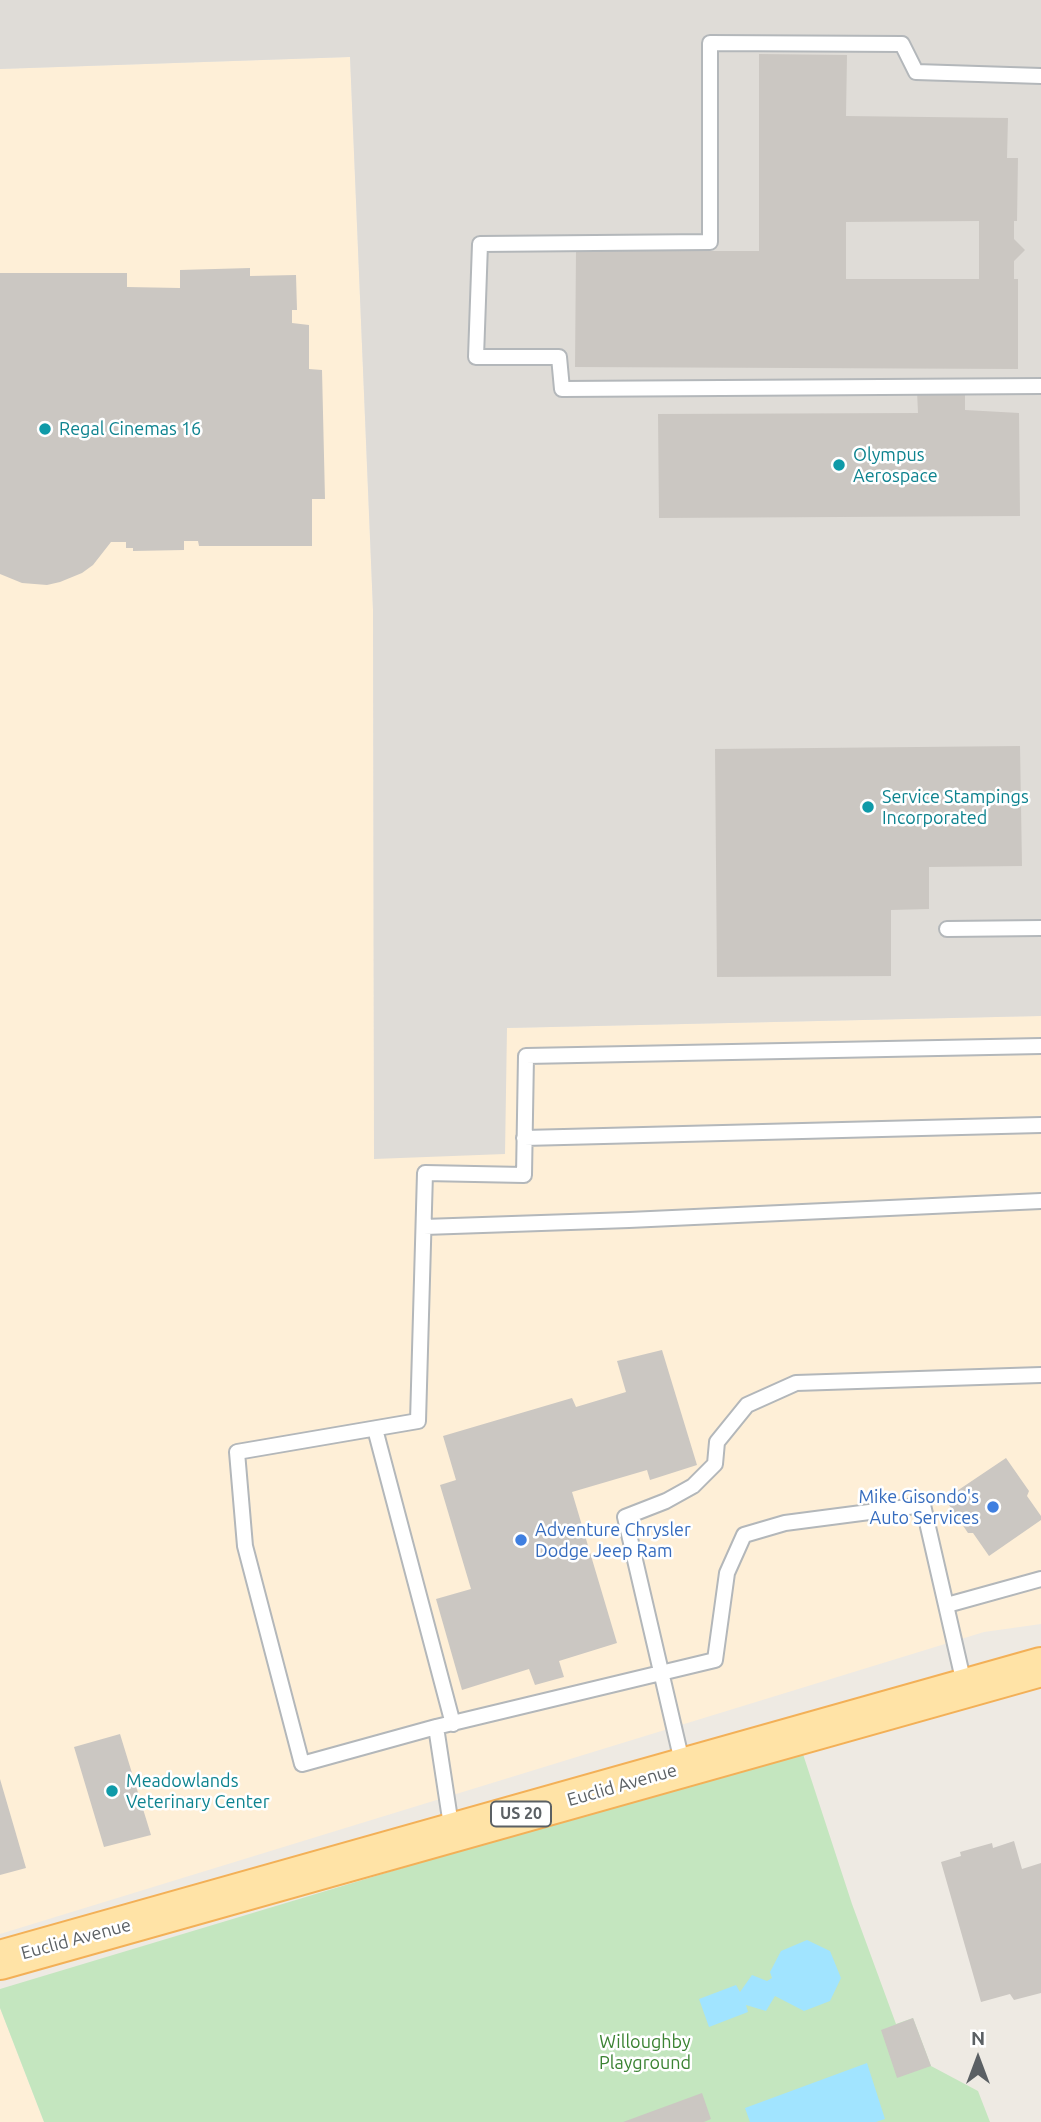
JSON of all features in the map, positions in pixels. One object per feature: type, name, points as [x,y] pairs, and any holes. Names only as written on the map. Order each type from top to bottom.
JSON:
[{"type":"main road","name":"Euclid Avenue","points":[[0,1960],[965,1688],[1040,1670]]},
{"type":"lane","points":[[1041,76],[916,72],[901,44],[710,43],[710,242],[480,244],[476,357],[559,357],[562,389],[1041,386]]},
{"type":"lane","points":[[947,929],[1041,928]]},
{"type":"lane","points":[[965,1688],[923,1506],[785,1523],[744,1535],[727,1573],[715,1660],[436,1727],[302,1764],[245,1546],[237,1452],[418,1421],[425,1173],[524,1175],[526,1056],[1041,1046]]},
{"type":"lane","points":[[524,1138],[1041,1125]]},
{"type":"lane","points":[[424,1227],[643,1220],[1041,1201]]},
{"type":"lane","points":[[683,1768],[625,1517],[666,1501],[693,1486],[715,1464],[718,1442],[747,1405],[796,1383],[1041,1375]]},
{"type":"lane","points":[[375,1429],[453,1724]]},
{"type":"lane","points":[[947,1605],[1041,1579]]},
{"type":"lane","points":[[436,1727],[453,1833]]},
{"type":"shaded area","points":[[0,0],[1041,0],[1041,1016],[507,1028],[505,1154],[374,1159],[373,610],[350,57],[0,69]]},
{"type":"shaded area","points":[[350,57],[373,610],[374,1159],[507,1028],[1041,1016],[1041,1624],[984,1632],[0,1934],[0,69]]},
{"type":"shaded area","points":[[0,2008],[44,2122],[0,2122]]},
{"type":"green space","name":"Willoughby Playground","points":[[801,1748],[852,1904],[896,2024],[913,2018],[931,2066],[978,2091],[990,2122],[44,2122],[0,2008],[0,1989]]},
{"type":"water","points":[[807,1940],[830,1951],[841,1978],[830,2001],[804,2011],[775,1996],[766,2011],[746,2005],[748,2012],[709,2027],[699,1999],[736,1985],[740,1992],[752,1975],[767,1981],[772,1978],[770,1972],[781,1951]]},
{"type":"water","points":[[867,2063],[885,2119],[876,2122],[750,2122],[745,2108]]},
{"type":"building","points":[[759,54],[847,55],[846,116],[1008,118],[1007,158],[1018,158],[1017,221],[1014,221],[1014,239],[1025,250],[1014,261],[1014,279],[1018,279],[1018,369],[575,367],[576,251],[759,251]],"holes":[[[979,221],[979,279],[846,279],[846,222]]]},
{"type":"building","points":[[250,268],[250,276],[296,275],[297,310],[292,310],[292,323],[309,325],[309,369],[322,370],[325,499],[312,499],[312,546],[199,546],[198,541],[184,541],[184,550],[133,551],[133,548],[126,548],[126,542],[111,542],[93,565],[60,582],[47,585],[22,583],[0,574],[0,273],[127,273],[127,287],[180,288],[180,270]]},
{"type":"building","name":"Olympus Aerospace","points":[[965,390],[965,410],[1019,413],[1020,516],[659,518],[658,414],[918,413],[917,391]]},
{"type":"building","name":"Service Stampings Incorporated","points":[[1020,746],[1022,866],[929,867],[929,909],[891,910],[891,976],[717,977],[715,749]]},
{"type":"building","name":"Adventure Chrysler Dodge Jeep Ram","points":[[662,1350],[697,1465],[650,1480],[647,1470],[572,1492],[617,1643],[559,1661],[564,1677],[535,1685],[529,1669],[462,1690],[436,1599],[471,1589],[440,1485],[456,1480],[443,1436],[572,1398],[576,1407],[626,1392],[617,1361]]},
{"type":"building","name":"Mike Gisondo's Auto Services","points":[[1006,1458],[1029,1491],[1027,1496],[1041,1520],[989,1556],[973,1533],[968,1533],[945,1499]]},
{"type":"building","name":"Meadowlands Veterinary Center","points":[[120,1734],[151,1835],[104,1847],[74,1747]]},
{"type":"building","points":[[0,1779],[26,1868],[0,1875]]},
{"type":"building","points":[[1014,1841],[1022,1869],[1041,1863],[1041,1993],[1014,2000],[1010,1994],[981,2002],[941,1862],[961,1856],[960,1852],[992,1843],[993,1848]]},
{"type":"building","points":[[913,2018],[931,2066],[897,2078],[881,2030]]},
{"type":"building","points":[[702,2093],[711,2119],[704,2122],[623,2122]]},
{"type":"place","name":"Regal Cinemas 16","points":[[45,429]]},
{"type":"place","name":"Olympus Aerospace","points":[[839,465]]},
{"type":"place","name":"Service Stampings Incorporated","points":[[868,807]]},
{"type":"place","name":"Mike Gisondo's Auto Services","points":[[993,1507]]},
{"type":"place","name":"Adventure Chrysler Dodge Jeep Ram","points":[[521,1540]]},
{"type":"place","name":"Meadowlands Veterinary Center","points":[[112,1791]]}]
